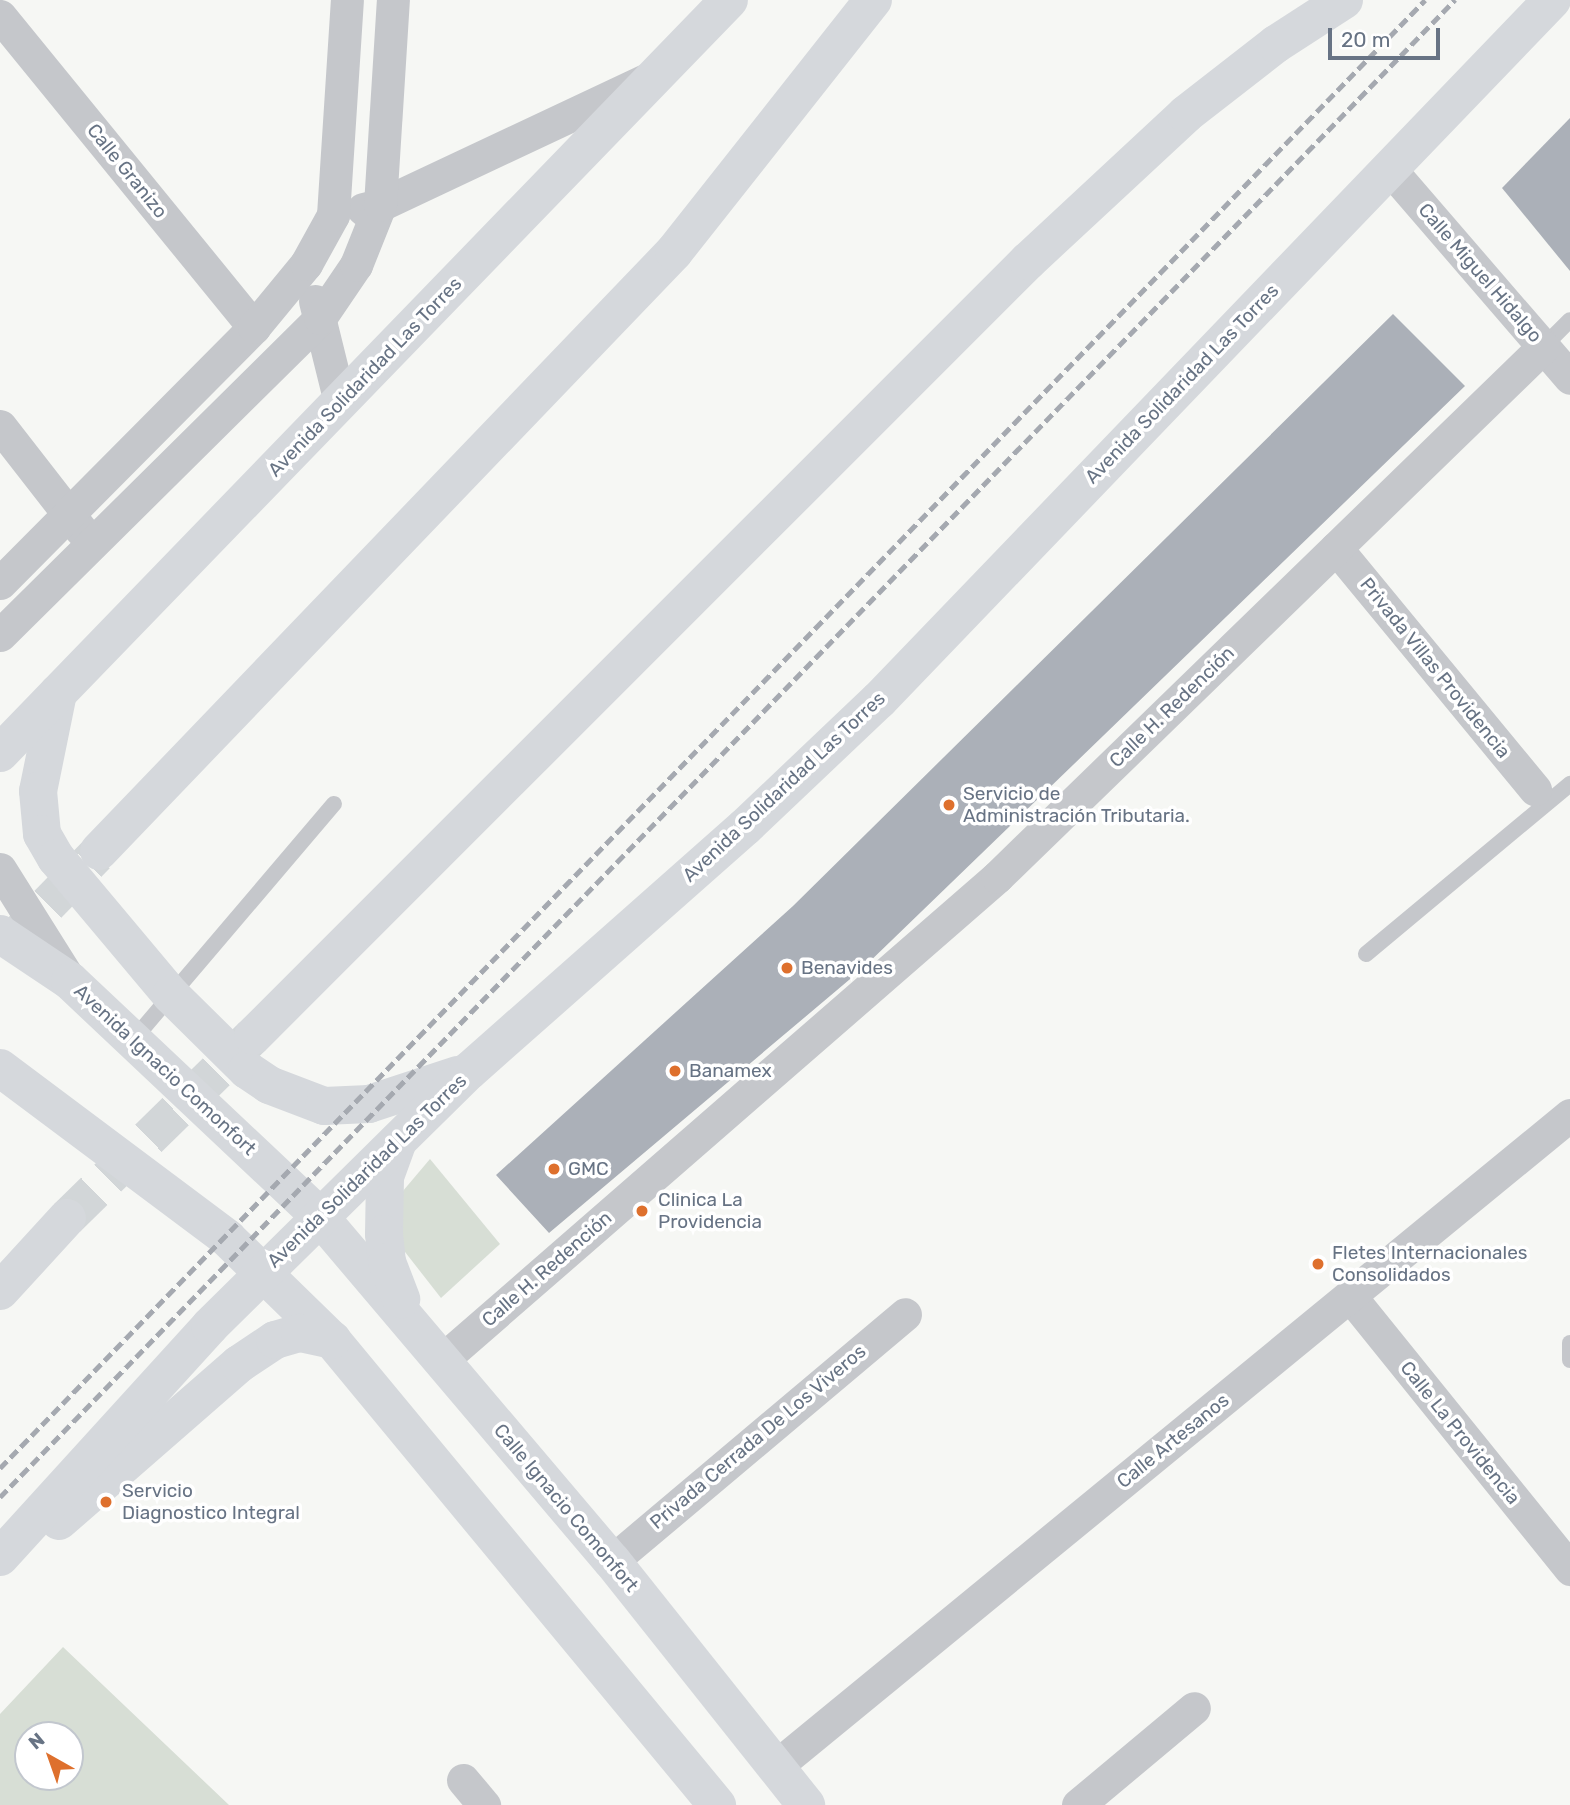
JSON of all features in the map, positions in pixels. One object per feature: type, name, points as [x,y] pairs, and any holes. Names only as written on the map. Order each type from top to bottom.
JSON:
[{"type":"main road","name":"Avenida Solidaridad Las Torres","points":[[0,753],[729,0]]},
{"type":"main road","points":[[99,851],[674,252],[873,0]]},
{"type":"main road","points":[[253,1036],[1028,261],[1186,114],[1276,44],[1344,0]]},
{"type":"main road","name":"Avenida Solidaridad Las Torres","points":[[0,1557],[264,1272],[399,1139],[469,1071],[745,827],[878,700],[1552,0]]},
{"type":"main road","points":[[58,693],[38,791],[42,834],[56,858],[171,995],[247,1070],[269,1085],[324,1106],[369,1104],[469,1071]]},
{"type":"main road","name":"Avenida Ignacio Comonfort","points":[[0,934],[70,981],[320,1217]]},
{"type":"main road","points":[[0,1068],[227,1238],[332,1340],[717,1805]]},
{"type":"main road","points":[[399,1139],[385,1177],[384,1234],[387,1262],[408,1318]]},
{"type":"main road","name":"Calle Ignacio Comonfort","points":[[320,1217],[612,1561],[806,1805]]},
{"type":"main road","points":[[0,1291],[67,1218]]},
{"type":"main road","points":[[0,1562],[50,1529],[266,1346],[300,1333],[332,1340]]},
{"type":"street","points":[[0,583],[254,327],[306,264],[333,215],[346,13],[324,0]]},
{"type":"street","points":[[0,635],[95,544],[320,318],[356,265],[380,205],[393,0]]},
{"type":"street","name":"Calle Granizo","points":[[0,16],[254,327]]},
{"type":"street","points":[[333,215],[380,205],[657,75]]},
{"type":"street","name":"Calle Miguel Hidalgo","points":[[1390,168],[1570,378]]},
{"type":"street","points":[[306,264],[340,402]]},
{"type":"street","name":"Calle H. Redención","points":[[442,1360],[997,877],[1543,347]]},
{"type":"street","points":[[0,426],[67,514],[95,544]]},
{"type":"street","name":"Privada Villas Providencia","points":[[1336,548],[1535,789]]},
{"type":"street","points":[[0,869],[70,981]]},
{"type":"street","name":"Calle Artesanos","points":[[775,1767],[1570,1115]]},
{"type":"street","name":"Calle La Providencia","points":[[1350,1296],[1570,1569]]},
{"type":"street","name":"Privada Cerrada De Los Viveros","points":[[612,1561],[905,1314]]},
{"type":"street","points":[[1078,1805],[1194,1708]]},
{"type":"lane","points":[[1543,347],[1570,320]]},
{"type":"lane","points":[[1366,954],[1570,784]]},
{"type":"lane","points":[[132,1040],[334,804]]},
{"type":"lane","points":[[1570,1343],[1570,1360]]},
{"type":"shaded area","points":[[430,1159],[500,1244],[441,1298],[398,1243],[397,1198]]},
{"type":"shaded area","points":[[63,1647],[229,1805],[0,1805],[0,1714]]},
{"type":"building","points":[[1570,118],[1570,271],[1502,188]]},
{"type":"building","points":[[1393,314],[1465,386],[862,969],[549,1233],[496,1175],[793,906]]},
{"type":"tunnel","points":[[8,945],[96,855]]},
{"type":"tunnel","points":[[67,1218],[253,1036]]},
{"type":"railway","points":[[0,1468],[1425,0]]},
{"type":"railway","points":[[0,1497],[1455,0]]},
{"type":"place","name":"Servicio de Administración Tributaria.","points":[[949,805]]},
{"type":"place","name":"Benavides","points":[[787,968]]},
{"type":"place","name":"Banamex","points":[[675,1071]]},
{"type":"place","name":"GMC","points":[[554,1169]]},
{"type":"place","name":"Clinica La Providencia","points":[[642,1211]]},
{"type":"place","name":"Fletes Internacionales Consolidados","points":[[1318,1264]]},
{"type":"place","name":"Servicio Diagnostico Integral","points":[[106,1502]]}]
